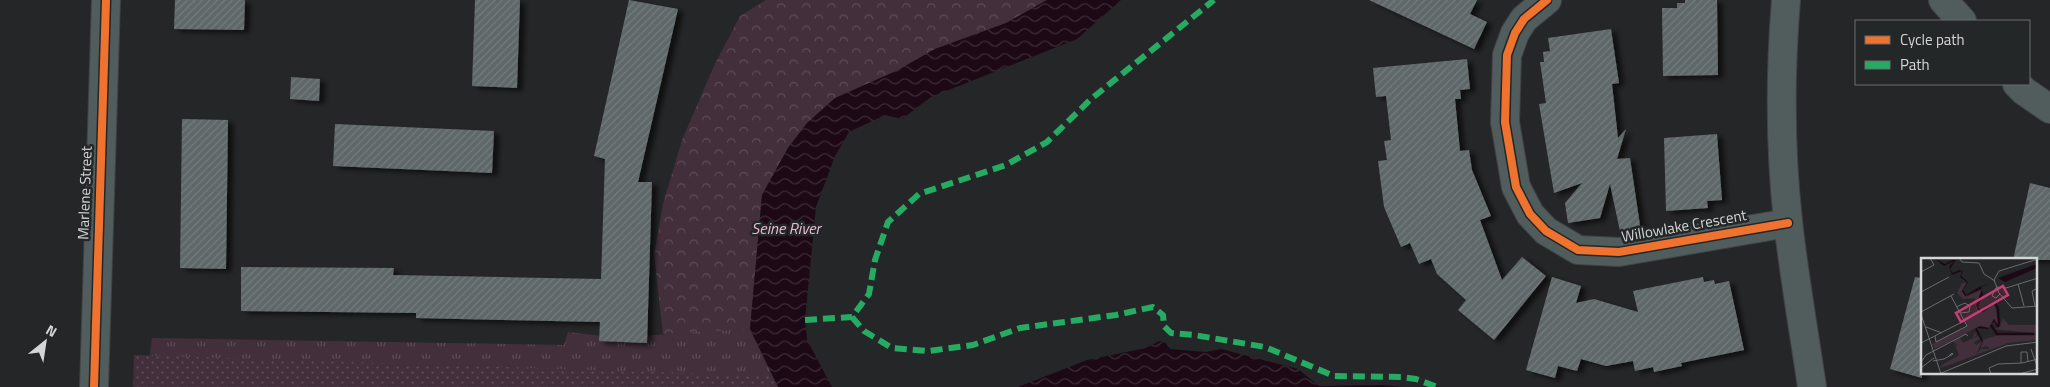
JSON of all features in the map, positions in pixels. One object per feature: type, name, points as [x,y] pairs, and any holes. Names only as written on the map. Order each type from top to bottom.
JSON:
[{"type":"street","name":"Marlene Street","points":[[94,387],[106,0]]},
{"type":"street","name":"Willowlake Crescent","points":[[1547,0],[1524,19],[1515,33],[1507,55],[1505,122],[1516,187],[1530,214],[1546,231],[1578,250],[1618,252],[1788,223]]},
{"type":"street","points":[[1786,0],[1781,59],[1784,177],[1788,223],[1812,387]]},
{"type":"street","points":[[1943,0],[1961,20]]},
{"type":"street","points":[[2018,85],[2050,109]]},
{"type":"green space","points":[[766,0],[1047,0],[1007,23],[935,49],[807,123],[788,148],[762,195],[750,329],[663,334],[654,254],[663,204],[682,140],[714,66],[740,16]]},
{"type":"green space","points":[[750,329],[778,387],[146,387],[152,338],[564,345],[568,332],[621,338]]},
{"type":"green space","points":[[134,355],[776,376],[783,387],[133,387]]},
{"type":"water","name":"Seine River","points":[[1047,0],[1121,0],[1077,39],[931,97],[902,119],[885,115],[849,132],[835,156],[816,207],[805,320],[807,340],[832,387],[778,387],[750,329],[762,195],[788,148],[807,123],[835,98],[896,71],[935,49],[1006,23]]},
{"type":"water","points":[[1159,341],[1164,341],[1170,349],[1206,352],[1221,349],[1298,369],[1319,386],[1381,385],[1404,387],[1018,387],[1087,360],[1146,348]]},
{"type":"building","points":[[175,0],[245,0],[244,30],[174,29]]},
{"type":"building","points":[[475,0],[520,0],[517,88],[472,86]]},
{"type":"building","points":[[629,0],[678,9],[638,182],[652,182],[647,343],[599,341],[600,322],[416,318],[416,313],[241,311],[241,267],[394,268],[393,275],[601,279],[605,159],[594,156]]},
{"type":"building","points":[[1369,0],[1477,0],[1470,14],[1487,22],[1474,49]]},
{"type":"building","points":[[1685,0],[1717,0],[1718,75],[1663,76],[1662,8],[1677,8],[1677,3],[1685,3]]},
{"type":"building","points":[[1611,29],[1619,83],[1612,84],[1618,138],[1626,129],[1617,159],[1630,158],[1641,232],[1621,236],[1610,184],[1600,218],[1568,223],[1565,203],[1582,183],[1554,193],[1539,104],[1546,103],[1540,62],[1544,62],[1543,52],[1550,51],[1548,38]]},
{"type":"building","points":[[1467,59],[1470,89],[1460,90],[1461,99],[1455,99],[1460,151],[1469,150],[1472,170],[1491,216],[1480,220],[1502,280],[1522,257],[1546,276],[1494,340],[1458,310],[1466,300],[1437,274],[1431,259],[1419,264],[1410,243],[1401,247],[1384,207],[1378,161],[1387,160],[1384,141],[1391,140],[1386,96],[1376,97],[1373,68]]},
{"type":"building","points":[[291,77],[320,79],[319,101],[290,99]]},
{"type":"building","points":[[182,119],[228,120],[226,269],[180,268]]},
{"type":"building","points":[[335,124],[494,131],[492,173],[333,166]]},
{"type":"building","points":[[1717,134],[1722,200],[1707,201],[1708,208],[1666,211],[1664,138]]},
{"type":"building","points":[[2030,183],[2050,188],[2050,260],[2013,258]]},
{"type":"building","points":[[1552,277],[1581,286],[1576,303],[1594,299],[1638,312],[1633,291],[1703,277],[1704,282],[1714,280],[1715,284],[1729,281],[1744,350],[1681,363],[1682,366],[1654,372],[1653,367],[1635,371],[1633,361],[1606,366],[1581,359],[1577,371],[1558,366],[1555,378],[1526,370]]},
{"type":"building","points":[[1915,277],[1921,278],[1922,378],[1890,369]]},
{"type":"marked path","points":[[805,320],[852,317],[869,294],[875,260],[888,222],[919,194],[1006,165],[1047,142],[1091,99],[1214,0]]},
{"type":"marked path","points":[[852,317],[864,331],[892,348],[929,351],[973,345],[1020,328],[1116,315],[1153,307],[1163,315],[1164,326],[1171,333],[1265,347],[1334,376],[1401,377],[1416,379],[1437,387]]},
{"type":"cycle path","points":[[94,387],[106,0]]},
{"type":"cycle path","points":[[1547,0],[1524,19],[1515,33],[1507,55],[1505,122],[1516,187],[1530,214],[1546,231],[1578,250],[1619,252],[1788,223]]}]
